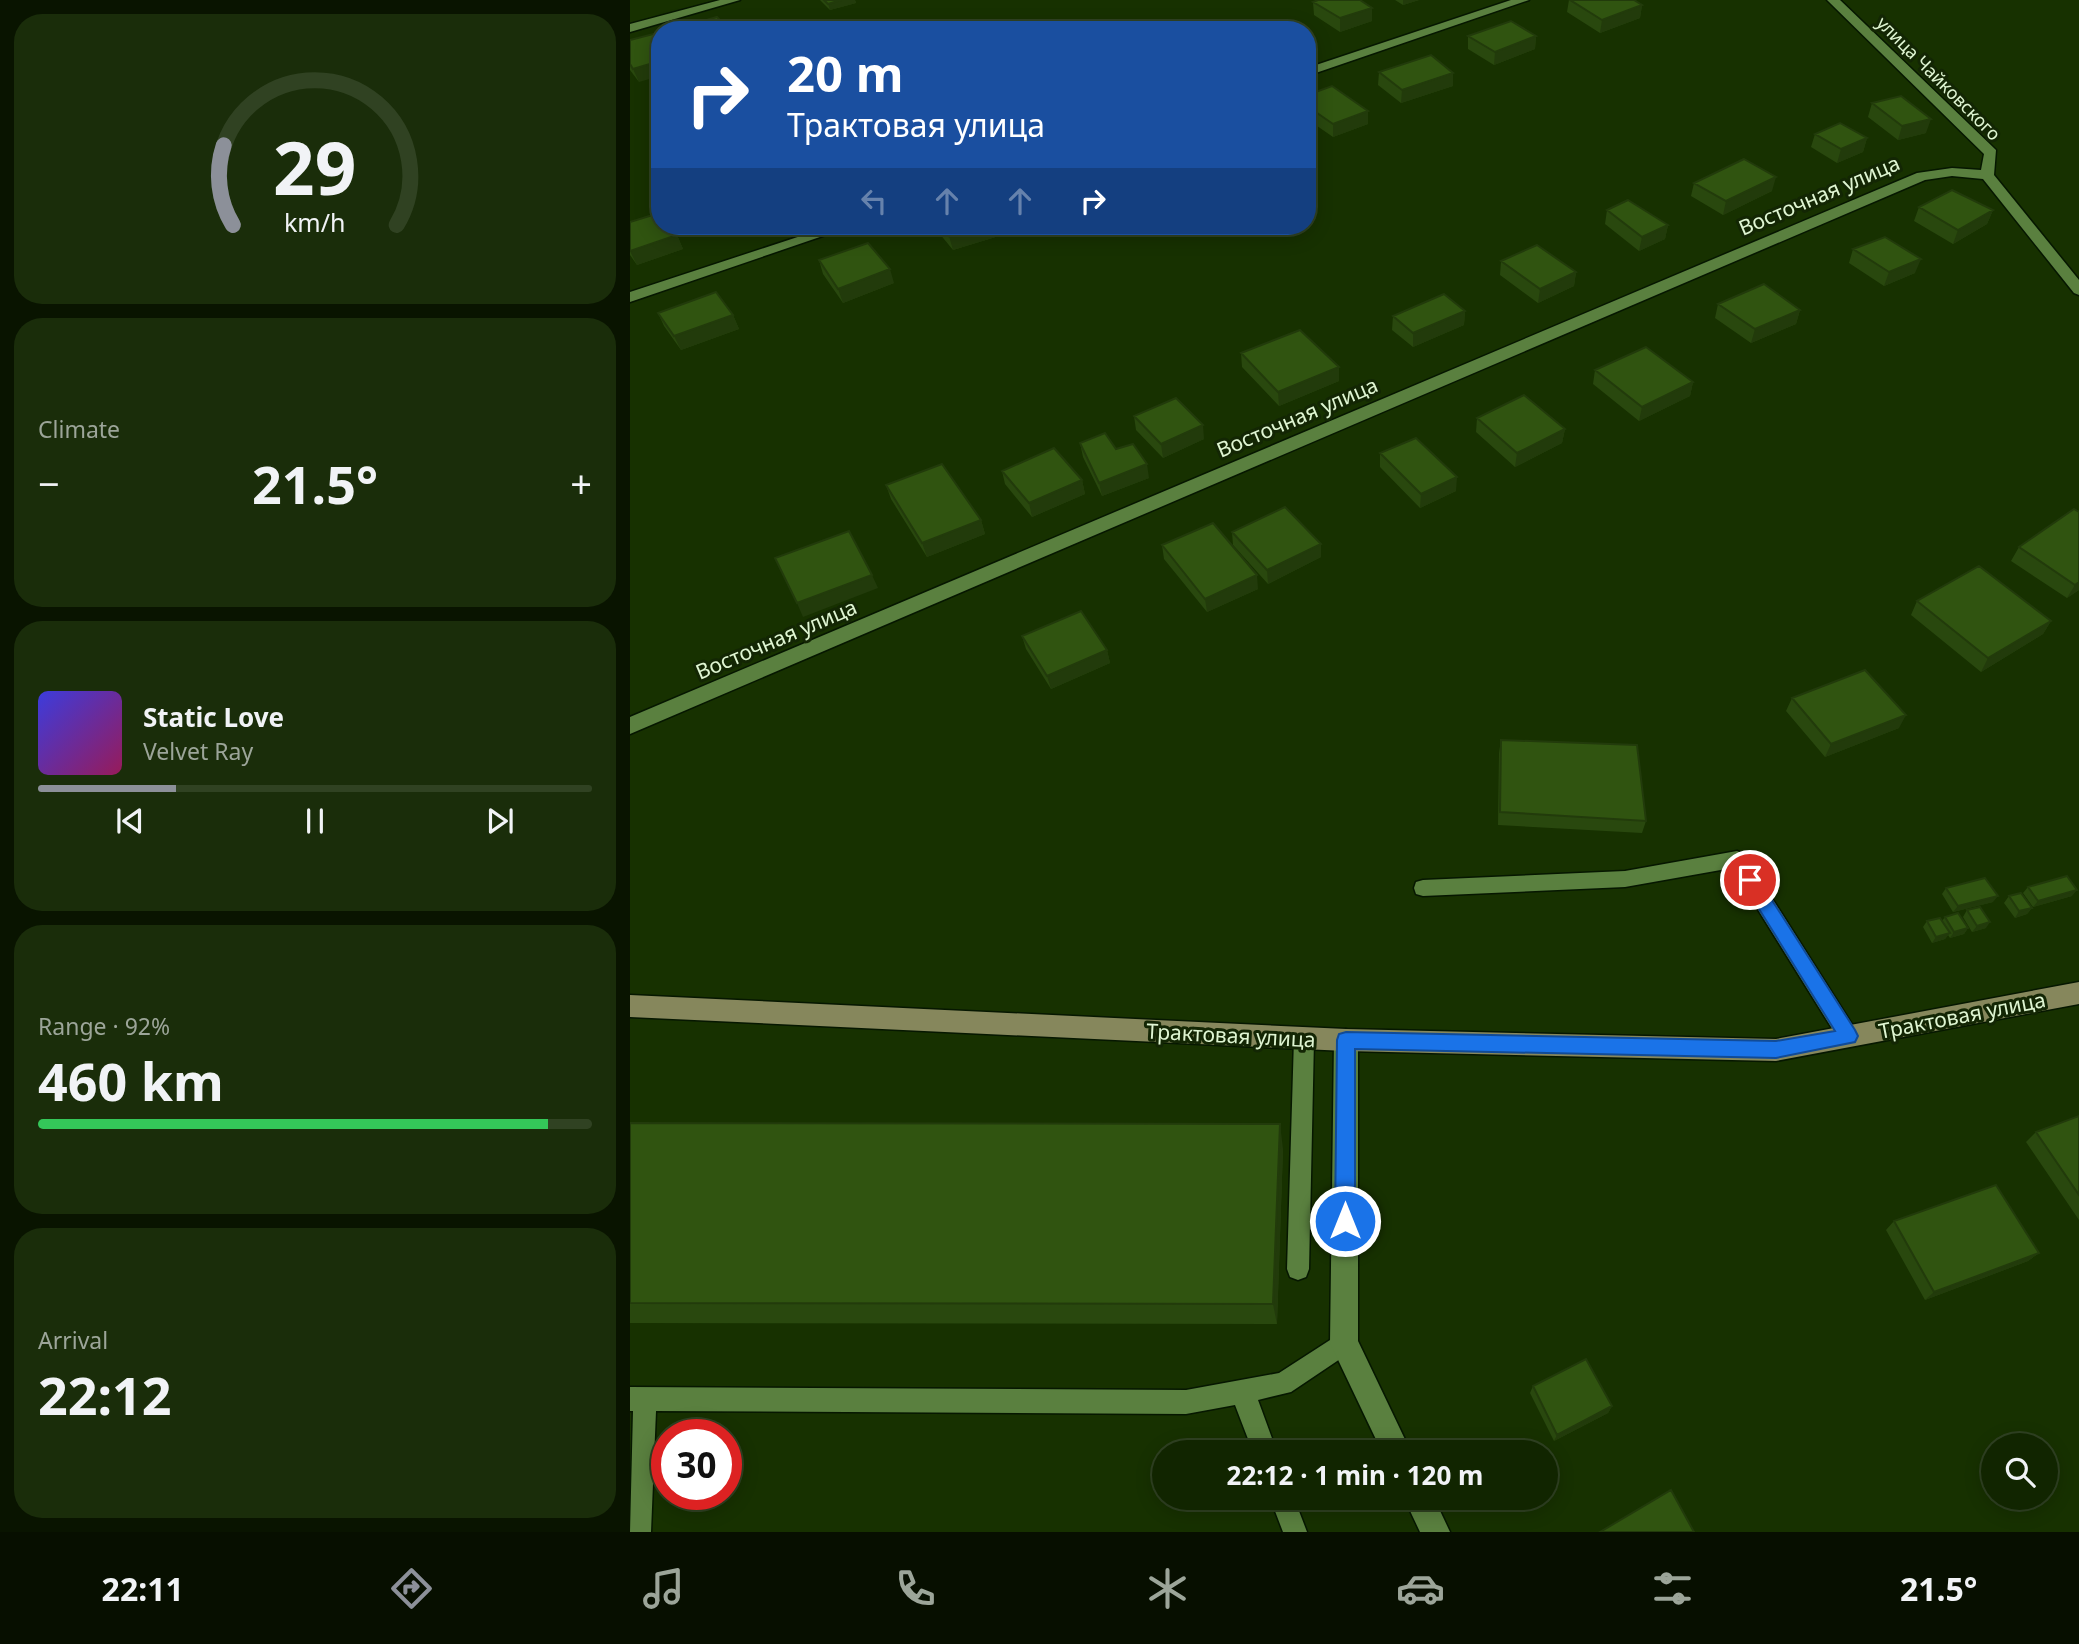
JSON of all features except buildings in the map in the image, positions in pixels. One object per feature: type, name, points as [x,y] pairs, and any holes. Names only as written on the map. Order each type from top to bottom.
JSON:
[{"type":"street","points":[[656,21],[734,0]]},
{"type":"street","points":[[1316,69],[1523,0]]},
{"type":"street","name":"улица Чайковского","points":[[1833,0],[1990,153],[1987,175],[2079,290]]},
{"type":"street","points":[[630,28],[651,22]]},
{"type":"street","name":"Восточная улица","points":[[630,726],[1922,176],[1952,172],[1987,175]]},
{"type":"street","points":[[630,297],[818,235]]},
{"type":"street","name":"Трактовая улица","points":[[630,1006],[1346,1040],[1776,1050],[2079,993]]},
{"type":"street","points":[[1346,1040],[1344,1343],[1391,1440]]},
{"type":"street","points":[[1425,1510],[1436,1532]]},
{"type":"lane","points":[[1423,888],[1625,879],[1737,859],[1848,1036]]},
{"type":"lane","points":[[1298,1269],[1304,1038]]},
{"type":"lane","points":[[639,1532],[638,1399],[1186,1402],[1283,1384],[1344,1343]]},
{"type":"lane","points":[[1243,1392],[1261,1440]]},
{"type":"lane","points":[[1287,1510],[1295,1532]]},
{"type":"route","points":[[1345,1221],[1346,1040],[1776,1050],[1848,1036],[1750,880]]}]
